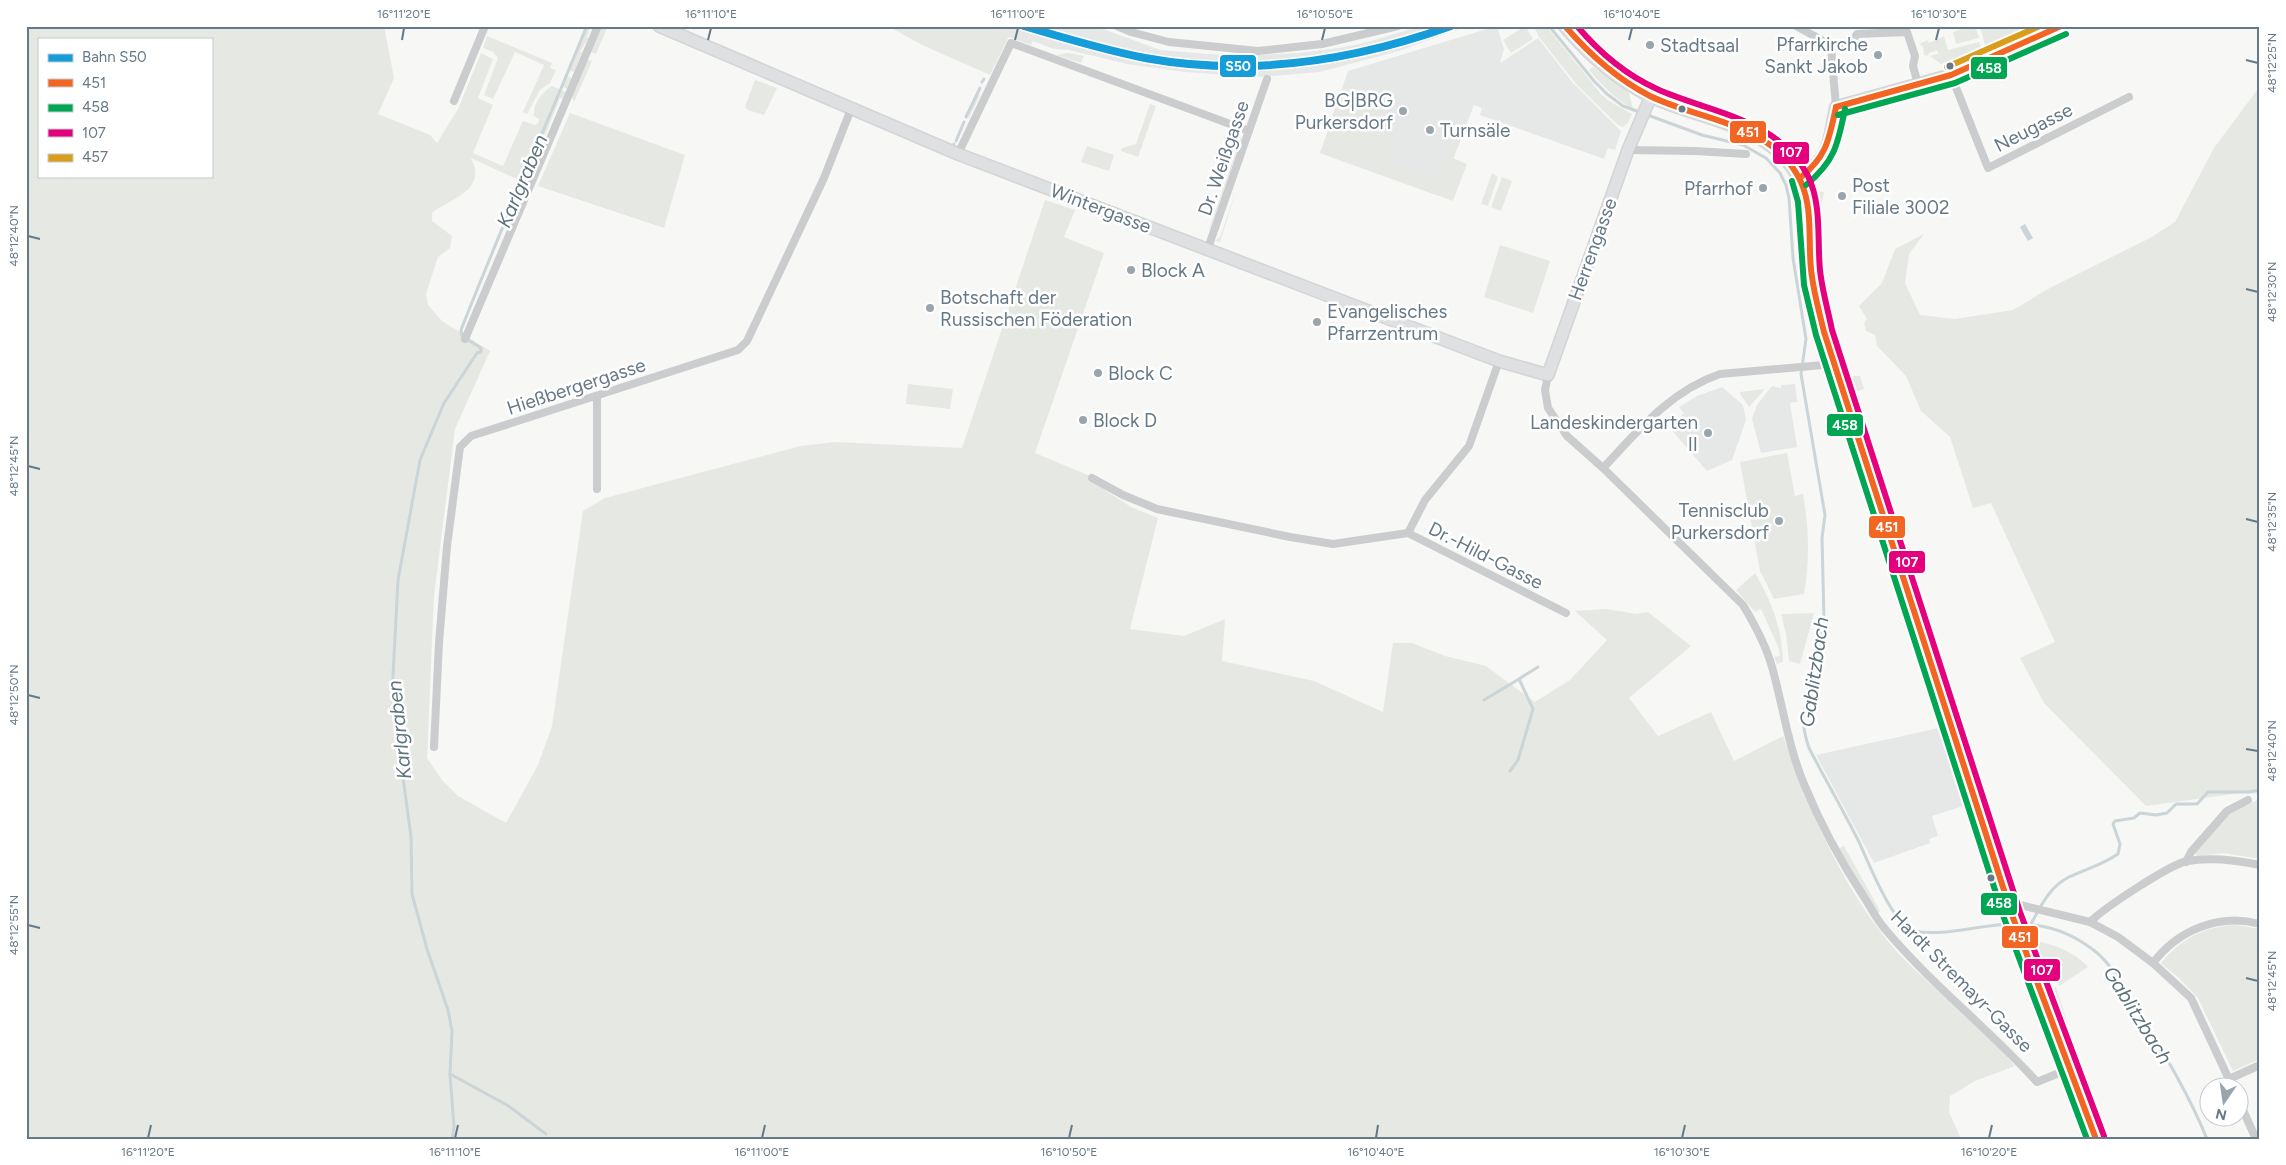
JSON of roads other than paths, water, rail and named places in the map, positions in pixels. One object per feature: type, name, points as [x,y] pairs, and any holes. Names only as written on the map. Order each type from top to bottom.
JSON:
[{"type":"main road","points":[[1565,26],[1598,62],[1651,96],[1755,134],[1776,149],[1800,178],[1807,200],[1813,284],[1824,332],[2012,915],[2096,1139]]},
{"type":"street","points":[[454,101],[485,26]]},
{"type":"street","points":[[465,339],[598,26]]},
{"type":"street","name":"Wintergasse","points":[[659,26],[851,110],[958,154],[1208,248],[1499,361],[1548,376]]},
{"type":"street","points":[[1117,26],[1130,32],[1169,42],[1258,52],[1322,44],[1398,26]]},
{"type":"street","points":[[2027,26],[2032,41]]},
{"type":"street","points":[[1836,107],[1951,75],[2032,41],[2062,26]]},
{"type":"street","points":[[1801,27],[1832,47],[1852,41],[1858,34],[1906,32],[1915,56],[1913,66],[1918,84]]},
{"type":"street","points":[[958,154],[1011,43],[1249,132]]},
{"type":"street","points":[[1800,178],[1824,157],[1828,148],[1836,107],[1832,47]]},
{"type":"street","name":"Neugasse","points":[[1951,75],[1988,168],[2129,97]]},
{"type":"street","name":"Dr. Weißgasse","points":[[1208,248],[1267,79]]},
{"type":"street","name":"Herrengasse","points":[[1548,376],[1628,150],[1651,96]]},
{"type":"street","name":"Hießbergergasse","points":[[434,747],[439,643],[447,546],[460,447],[471,436],[738,350],[747,341],[824,178],[851,110]]},
{"type":"street","points":[[1628,150],[1746,154]]},
{"type":"street","name":"Dr.-Hild-Gasse","points":[[1499,361],[1469,446],[1425,500],[1408,534],[1566,613]]},
{"type":"street","points":[[1603,468],[1650,418],[1688,388],[1720,374],[1834,364]]},
{"type":"street","name":"Hardt Stremayr-Gasse","points":[[1548,376],[1546,396],[1551,414],[1567,436],[1603,468],[1743,605],[1764,643],[1772,666],[1789,737],[1804,783],[1847,871],[1883,928],[1920,967],[2009,1051],[2037,1082],[2070,1069]]},
{"type":"street","points":[[597,396],[597,489]]},
{"type":"street","points":[[1092,478],[1123,495],[1157,509],[1290,537],[1333,544],[1408,534]]},
{"type":"street","points":[[2186,862],[2191,852],[2227,811],[2248,800]]},
{"type":"street","points":[[2090,922],[2099,913],[2145,883],[2186,862],[2224,859],[2260,865]]},
{"type":"street","points":[[2008,902],[2090,922],[2118,937],[2153,963],[2191,998],[2229,1078]]},
{"type":"street","points":[[2153,963],[2174,942],[2204,926],[2232,920],[2260,924]]},
{"type":"street","points":[[2231,1078],[2260,1065]]},
{"type":"street","points":[[2248,1121],[2256,1139]]},
{"type":"waterway","name":"Karlgraben","points":[[462,336],[461,330],[476,292],[587,26]]},
{"type":"waterway","name":"Gablitzbach","points":[[1549,26],[1594,81],[1623,106],[1702,135],[1743,145],[1766,158],[1780,173],[1786,185],[1789,198],[1793,258],[1806,339],[1801,374],[1825,515],[1822,538],[1824,620],[1804,712],[1804,728],[1807,743],[1859,842],[1882,892],[1898,918],[1906,927],[1914,931],[1938,932],[2013,924]]},
{"type":"waterway","points":[[966,117],[980,88]]},
{"type":"waterway","points":[[956,141],[964,122]]},
{"type":"waterway","name":"Karlgraben","points":[[452,1139],[454,1127],[450,1074],[452,1031],[448,1010],[427,949],[412,894],[411,837],[392,695],[398,580],[420,460],[444,403],[477,353],[481,352],[481,348],[468,340]]},
{"type":"waterway","points":[[1510,771],[1518,760],[1533,709],[1519,679],[1538,667]]},
{"type":"waterway","points":[[1484,700],[1519,679]]},
{"type":"waterway","points":[[2031,924],[2051,891],[2062,881],[2118,854],[2120,844],[2113,824],[2115,821],[2134,818],[2140,813],[2156,815],[2167,813],[2176,804],[2197,804],[2208,792],[2248,792],[2260,790]]},
{"type":"waterway","name":"Gablitzbach","points":[[2019,924],[2050,928],[2070,935],[2103,958],[2114,972],[2157,1042],[2192,1106],[2207,1139]]},
{"type":"waterway","points":[[450,1074],[507,1105],[546,1134]]},
{"type":"rail line","name":"S50","points":[[1024,26],[1099,48],[1145,58],[1184,64],[1223,66],[1262,65],[1339,57],[1414,38],[1451,26]]},
{"type":"place","name":"Stadtsaal","points":[[1650,45]]},
{"type":"place","name":"Pfarrkirche Sankt Jakob","points":[[1878,55]]},
{"type":"place","name":"BG|BRG Purkersdorf","points":[[1403,111]]},
{"type":"place","name":"Turnsäle","points":[[1430,130]]},
{"type":"place","name":"Pfarrhof","points":[[1763,188]]},
{"type":"place","name":"Post Filiale 3002","points":[[1842,196]]},
{"type":"place","name":"Block A","points":[[1131,270]]},
{"type":"place","name":"Botschaft der Russischen Föderation","points":[[930,308]]},
{"type":"place","name":"Evangelisches Pfarrzentrum","points":[[1317,322]]},
{"type":"place","name":"Block C","points":[[1098,373]]},
{"type":"place","name":"Block D","points":[[1083,420]]},
{"type":"place","name":"Landeskindergarten II","points":[[1708,433]]},
{"type":"place","name":"Tennisclub Purkersdorf","points":[[1779,521]]}]
